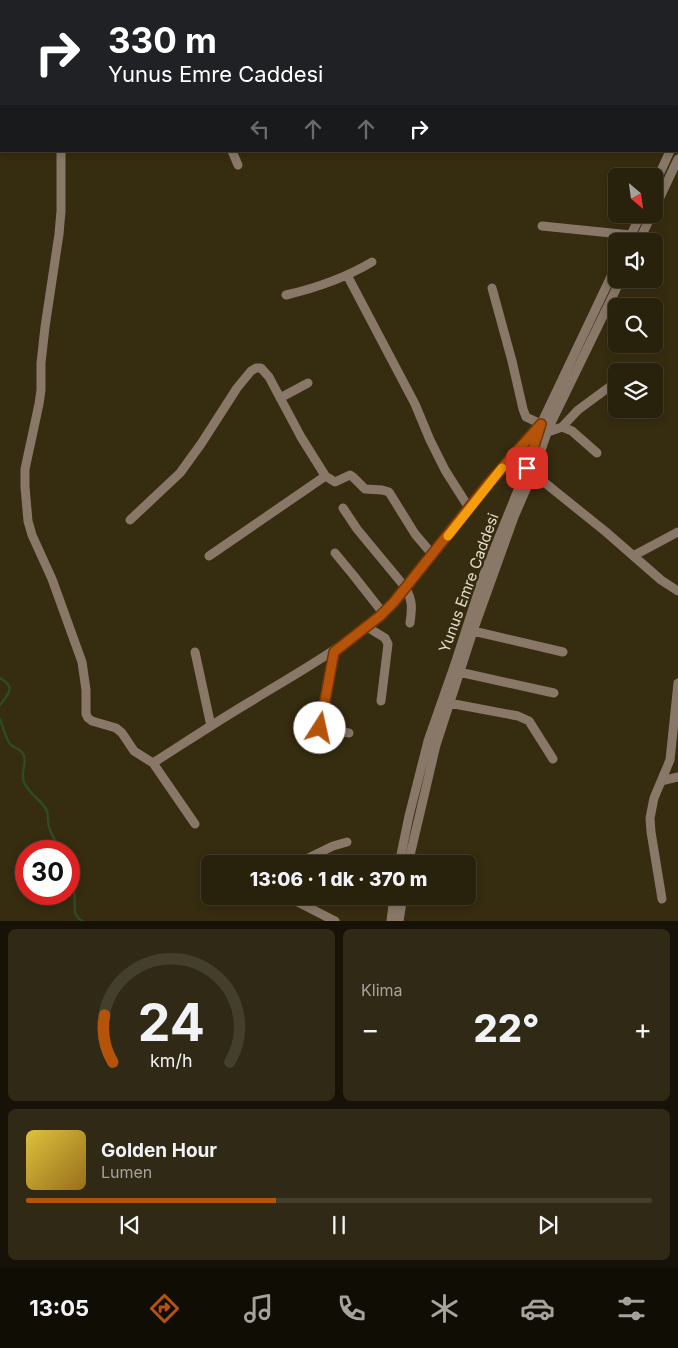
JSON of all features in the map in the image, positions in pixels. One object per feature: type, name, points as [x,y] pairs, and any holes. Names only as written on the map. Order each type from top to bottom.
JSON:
[{"type":"street","points":[[61,152],[59,234],[45,327],[39,404],[25,469],[28,521],[32,535],[58,593],[82,662],[85,678],[86,714],[88,718],[100,724],[116,728],[122,733],[134,751],[153,763],[195,824]]},
{"type":"street","points":[[232,152],[238,165]]},
{"type":"street","points":[[662,168],[670,152]]},
{"type":"street","points":[[663,191],[678,159]]},
{"type":"street","points":[[542,226],[608,235]]},
{"type":"street","points":[[286,295],[327,284],[372,262]]},
{"type":"street","points":[[347,275],[415,404],[445,470],[469,508]]},
{"type":"street","name":"Yunus Emre Caddesi","points":[[410,855],[436,745],[473,631],[544,428],[608,284]]},
{"type":"street","points":[[492,288],[526,417],[544,428],[562,427],[572,431],[597,453]]},
{"type":"street","name":"Yunus Emre Caddesi","points":[[544,428],[615,288]]},
{"type":"street","points":[[130,520],[180,473],[237,388],[251,371],[261,368],[280,398],[310,454],[326,477],[335,482],[350,476],[365,489],[390,492],[415,534],[432,554]]},
{"type":"street","points":[[280,398],[308,383]]},
{"type":"street","points":[[562,427],[578,410],[608,388]]},
{"type":"street","points":[[153,763],[334,652],[383,613],[516,452],[544,428]]},
{"type":"street","points":[[530,471],[678,592]]},
{"type":"street","name":"Yunus Emre Caddesi","points":[[401,855],[428,741],[484,574],[530,471]]},
{"type":"street","points":[[209,556],[326,477]]},
{"type":"street","points":[[343,508],[357,530],[405,587],[410,596],[412,606],[410,623]]},
{"type":"street","points":[[633,556],[678,532]]},
{"type":"street","points":[[335,553],[383,613]]},
{"type":"street","points":[[366,627],[385,638],[388,644],[381,701]]},
{"type":"street","points":[[473,631],[563,652]]},
{"type":"street","points":[[195,652],[211,726]]},
{"type":"street","points":[[334,652],[320,728],[349,733]]},
{"type":"street","points":[[459,672],[554,693]]},
{"type":"street","points":[[662,899],[650,818],[654,798],[661,781],[674,760],[678,683]]},
{"type":"street","points":[[449,703],[526,719],[533,726],[553,760]]},
{"type":"street","points":[[661,781],[678,777]]},
{"type":"street","points":[[314,855],[347,842]]},
{"type":"street","points":[[304,905],[335,920]]},
{"type":"street","points":[[391,920],[393,905]]},
{"type":"street","points":[[399,920],[402,905]]},
{"type":"waterway","points":[[0,678],[9,687],[8,694],[0,705]]},
{"type":"waterway","points":[[0,719],[10,744],[23,753],[25,759],[24,782],[46,809],[48,825],[55,840]]},
{"type":"waterway","points":[[75,905],[75,913],[83,921]]},
{"type":"slow traffic","points":[[448,536],[502,468]]},
{"type":"route","points":[[320,728],[334,652],[380,616],[394,602],[488,484],[541,424],[527,468]]}]
